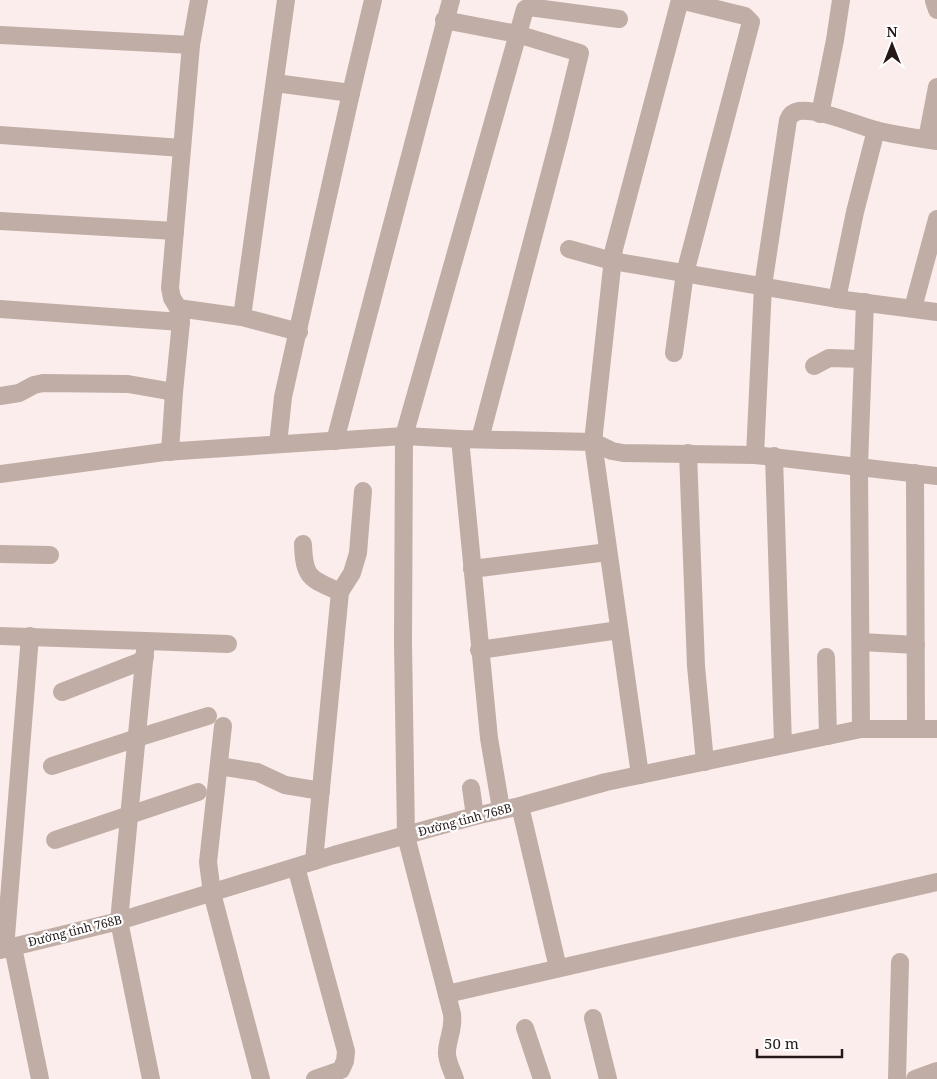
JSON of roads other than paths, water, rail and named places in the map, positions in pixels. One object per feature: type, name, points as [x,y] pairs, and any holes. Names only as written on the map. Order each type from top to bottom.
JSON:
[{"type":"street","points":[[170,452],[179,315],[170,288],[191,44],[199,0]]},
{"type":"street","points":[[242,317],[286,0]]},
{"type":"street","points":[[278,444],[283,397],[351,93],[374,0]]},
{"type":"street","points":[[335,441],[450,0]]},
{"type":"street","points":[[640,775],[593,442],[612,261],[680,0],[745,16],[751,22],[685,273],[674,353]]},
{"type":"street","points":[[820,114],[841,0]]},
{"type":"street","points":[[455,1079],[447,1050],[453,1022],[406,836],[403,643],[404,436],[525,9],[619,19]]},
{"type":"street","points":[[444,20],[517,34],[580,53],[480,439]]},
{"type":"street","points":[[0,35],[191,44]]},
{"type":"street","points":[[275,83],[351,93]]},
{"type":"street","points":[[755,455],[763,286],[790,115],[796,112],[820,114],[876,130],[932,140],[937,86]]},
{"type":"street","points":[[837,298],[855,212],[876,130]]},
{"type":"street","points":[[0,135],[182,148]]},
{"type":"street","points":[[0,221],[175,231]]},
{"type":"street","points":[[913,308],[935,229]]},
{"type":"street","points":[[570,249],[612,261],[837,298],[937,312]]},
{"type":"street","points":[[861,729],[859,466],[865,302]]},
{"type":"street","points":[[0,309],[242,317],[299,332]]},
{"type":"street","points":[[814,366],[829,358],[863,359]]},
{"type":"street","points":[[0,396],[19,393],[34,385],[43,383],[128,384],[174,392]]},
{"type":"street","points":[[0,474],[170,452],[404,436],[593,442],[612,451],[774,456],[937,476]]},
{"type":"street","points":[[460,439],[488,738],[501,809]]},
{"type":"street","points":[[688,453],[696,666],[704,762]]},
{"type":"street","points":[[774,456],[783,745]]},
{"type":"street","points":[[915,473],[916,729]]},
{"type":"street","points":[[314,862],[340,592],[352,573],[358,553],[364,491]]},
{"type":"street","points":[[303,544],[309,575],[320,583],[340,592]]},
{"type":"street","points":[[472,569],[608,552]]},
{"type":"street","points":[[0,554],[50,555]]},
{"type":"street","points":[[479,650],[619,630]]},
{"type":"street","points":[[0,636],[30,636],[145,649],[228,644]]},
{"type":"street","points":[[30,636],[6,948],[40,1079]]},
{"type":"street","points":[[861,642],[916,645]]},
{"type":"street","points":[[62,692],[139,662],[145,649]]},
{"type":"street","points":[[145,649],[119,921],[151,1079]]},
{"type":"street","points":[[826,657],[828,736]]},
{"type":"street","points":[[52,766],[208,716]]},
{"type":"street","points":[[223,726],[208,862],[212,893],[261,1079]]},
{"type":"street","name":"Đường tỉnh 768B","points":[[6,948],[119,921],[296,867],[475,816],[640,775],[861,729],[937,730]]},
{"type":"street","points":[[219,766],[257,772],[284,784],[321,791]]},
{"type":"street","points":[[471,788],[475,816]]},
{"type":"street","points":[[55,840],[198,792]]},
{"type":"street","points":[[520,806],[558,968]]},
{"type":"street","points":[[296,867],[346,1051],[345,1062],[341,1070],[315,1079]]},
{"type":"street","points":[[447,994],[937,882]]},
{"type":"street","points":[[897,1079],[900,962]]},
{"type":"street","points":[[593,1018],[608,1079]]},
{"type":"street","points":[[526,1028],[542,1079]]},
{"type":"street","points":[[916,1079],[937,1071]]}]
